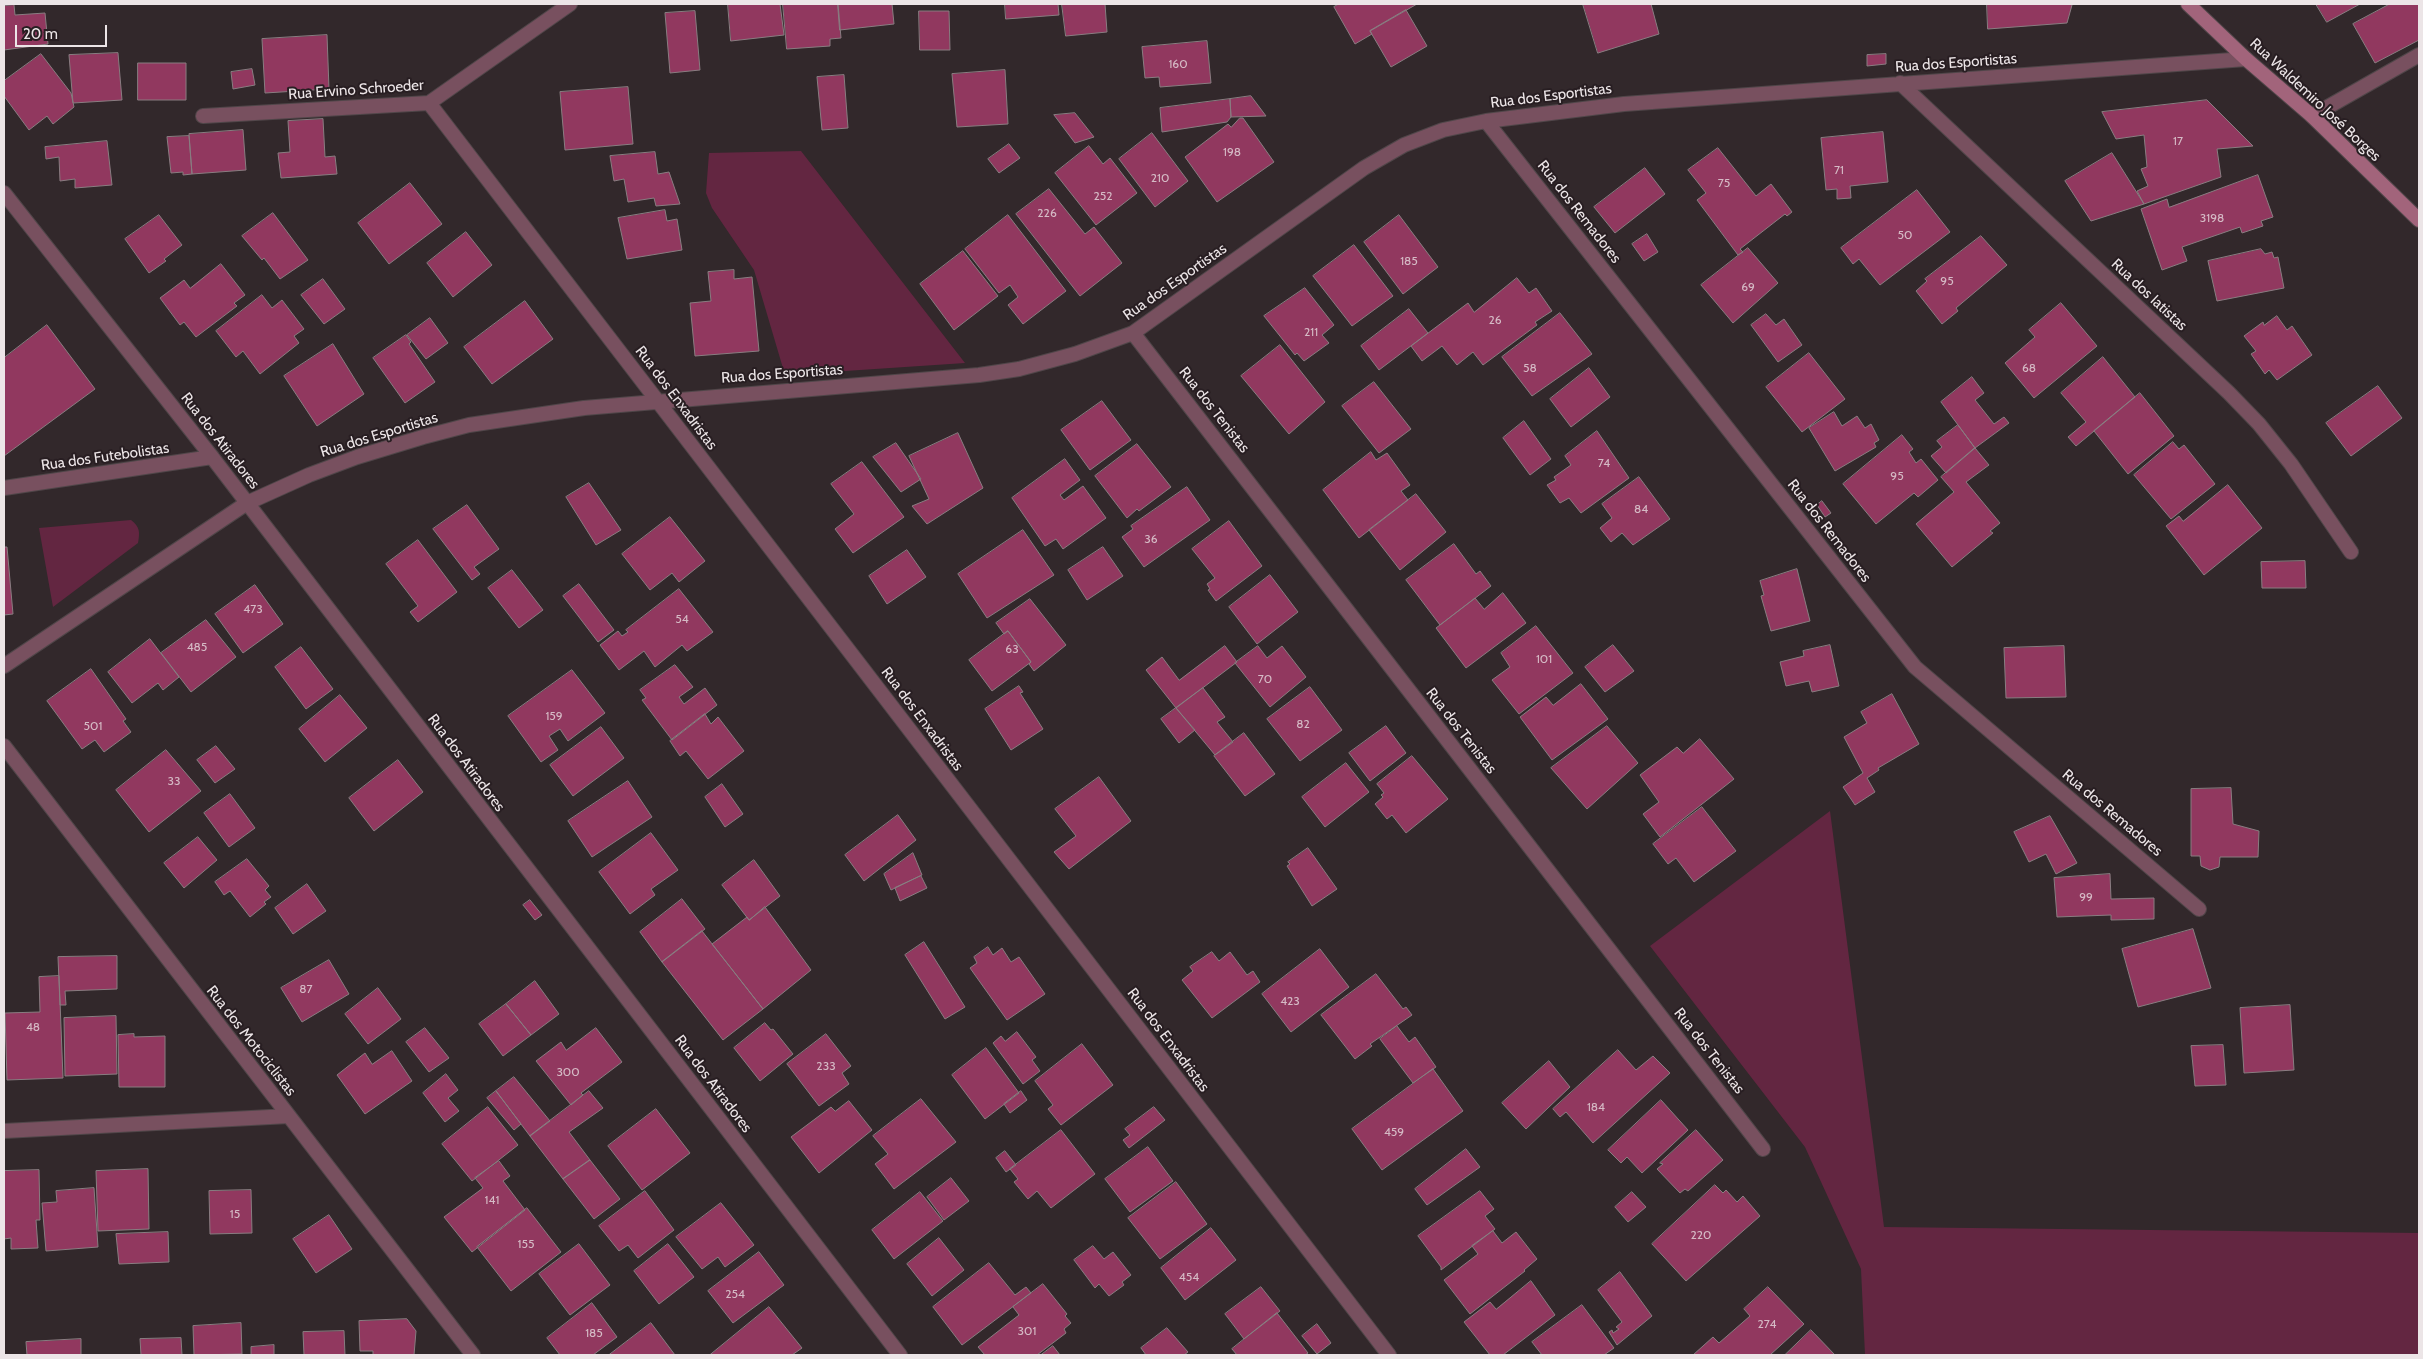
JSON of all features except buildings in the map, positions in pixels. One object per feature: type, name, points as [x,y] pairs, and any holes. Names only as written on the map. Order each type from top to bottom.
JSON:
[{"type":"main road","name":"Rua Waldemiro José Borges","points":[[2188,4],[2246,59],[2312,116],[2419,220]]},
{"type":"street","name":"Rua Ervino Schroeder","points":[[204,116],[429,103],[570,4]]},
{"type":"street","points":[[2312,116],[2419,55]]},
{"type":"street","name":"Rua dos Esportistas","points":[[4,666],[247,503],[317,472],[357,457],[423,437],[479,424],[584,408],[657,400],[979,375],[1019,369],[1075,354],[1133,333],[1364,168],[1404,145],[1443,130],[1486,120],[1624,104],[2246,59]]},
{"type":"street","name":"Rua dos Iatistas","points":[[1900,83],[2229,392],[2259,424],[2291,464],[2351,552]]},
{"type":"street","name":"Rua dos Enxadristas","points":[[429,103],[1389,1355]]},
{"type":"street","name":"Rua dos Remadores","points":[[1486,120],[1914,667],[2199,909]]},
{"type":"street","name":"Rua dos Atiradores","points":[[4,193],[212,457],[900,1355]]},
{"type":"street","name":"Rua dos Tenistas","points":[[1133,333],[1763,1149]]},
{"type":"street","name":"Rua dos Futebolistas","points":[[4,488],[212,457]]},
{"type":"street","name":"Rua dos Motociclistas","points":[[4,746],[473,1355]]},
{"type":"street","points":[[4,1130],[289,1116]]},
{"type":"shaded area","points":[[801,151],[965,363],[785,375],[754,270],[712,208],[706,193],[709,153]]},
{"type":"shaded area","points":[[131,520],[139,530],[138,543],[53,607],[39,528]]},
{"type":"shaded area","points":[[1830,811],[1884,1227],[2419,1233],[2419,1355],[1865,1355],[1861,1269],[1805,1147],[1650,946]]}]
